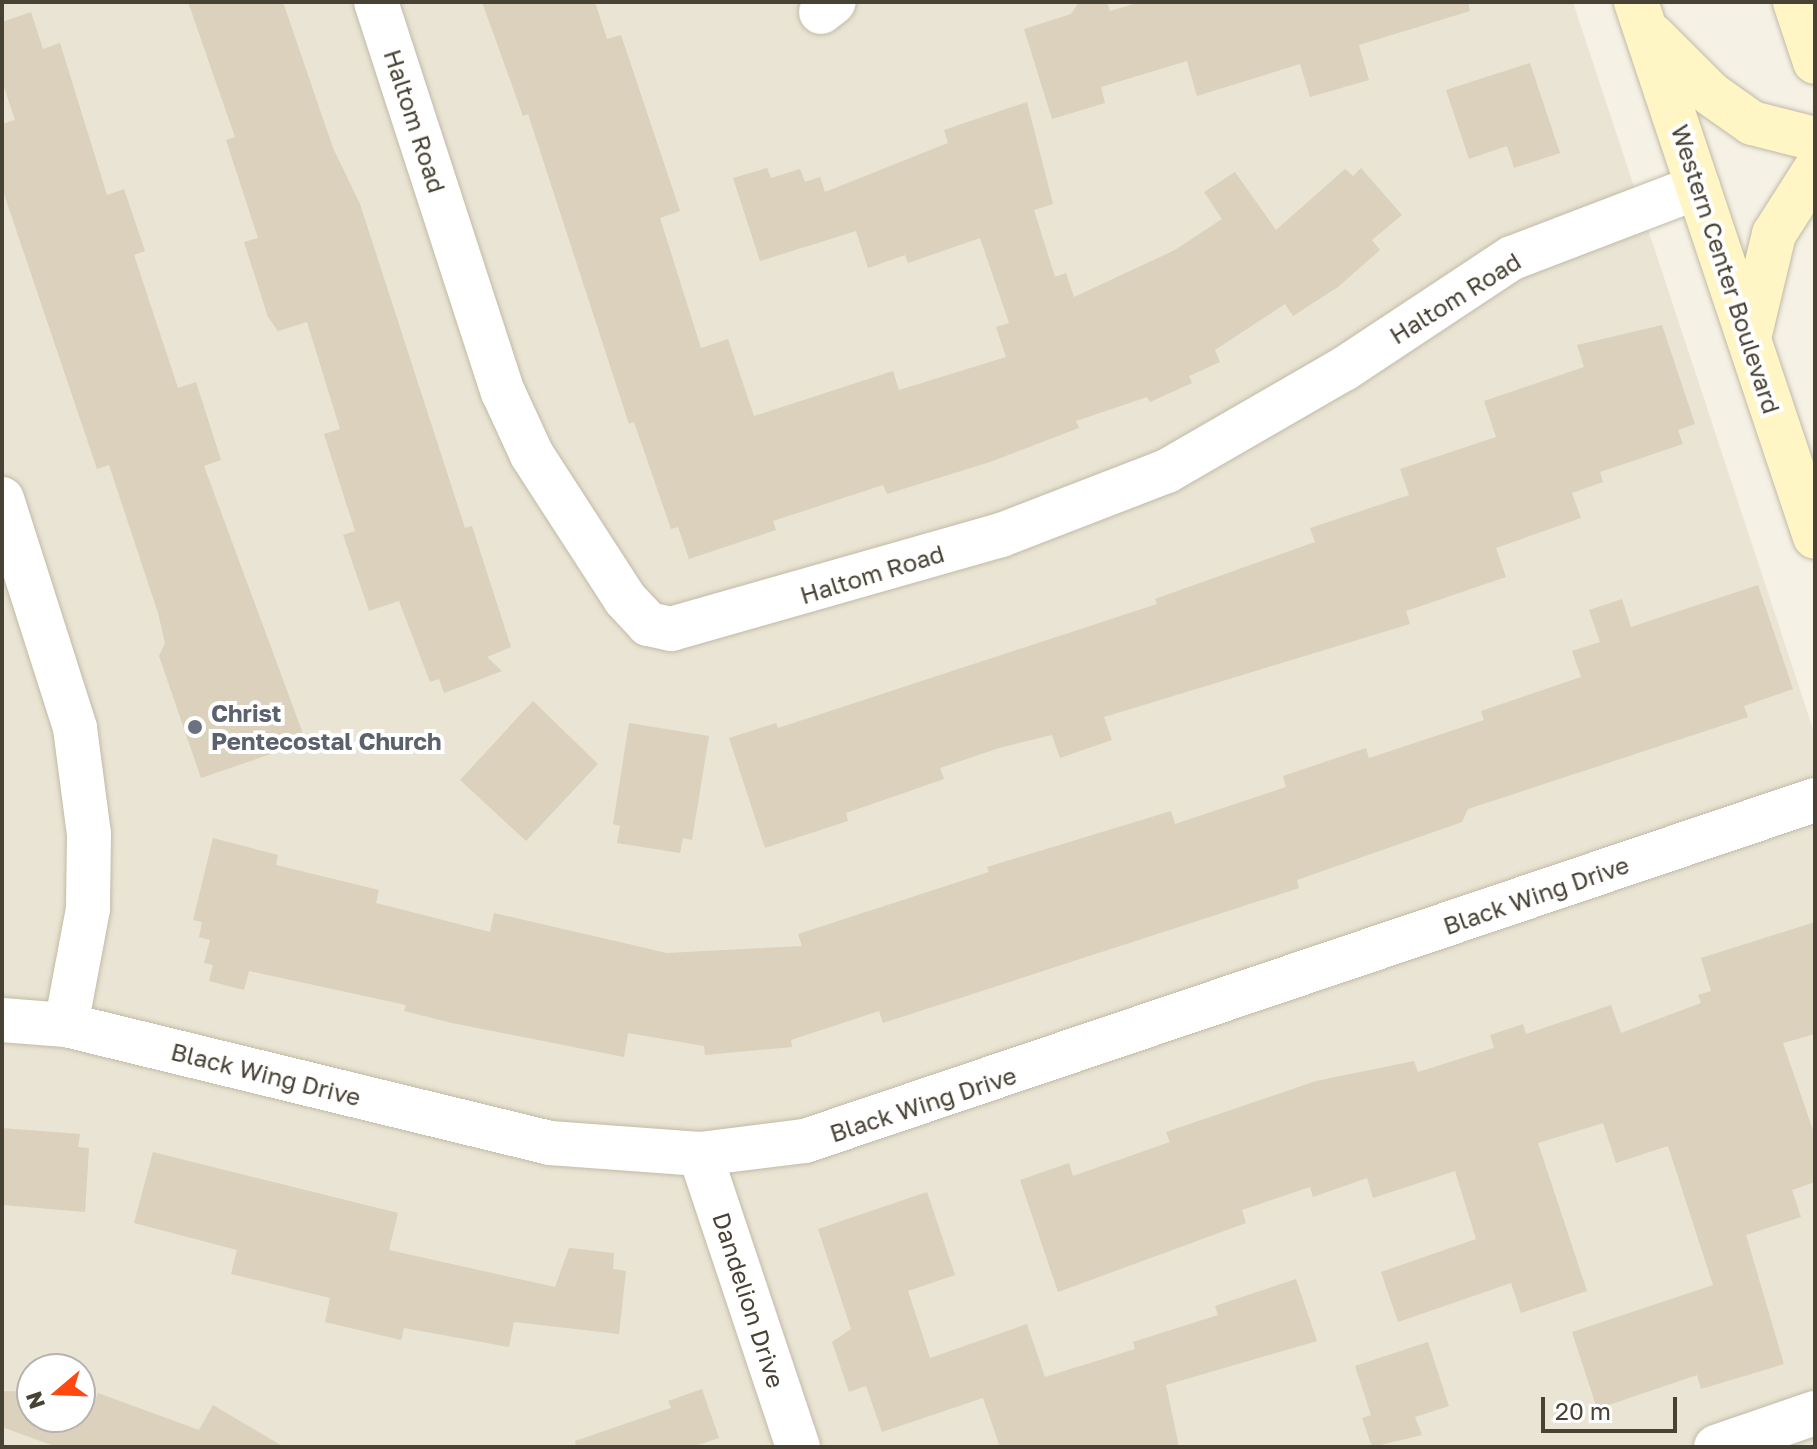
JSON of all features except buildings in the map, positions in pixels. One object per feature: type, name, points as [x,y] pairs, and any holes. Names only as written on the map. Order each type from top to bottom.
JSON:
[{"type":"main road","points":[[1795,2],[1815,62]]},
{"type":"main road","name":"Western Center Boulevard","points":[[1641,16],[1815,537]]},
{"type":"main road","points":[[1641,16],[1711,94],[1752,123],[1815,139]]},
{"type":"main road","points":[[1749,338],[1774,234],[1815,170]]},
{"type":"street","name":"Haltom Road","points":[[376,2],[514,417],[625,599],[648,624],[671,629],[1001,535],[1167,471],[1344,369],[1512,258],[1698,187]]},
{"type":"street","points":[[2,499],[75,728],[89,834],[88,909],[66,1025]]},
{"type":"street","name":"Black Wing Drive","points":[[2,1020],[66,1025],[550,1143],[700,1154],[805,1141],[864,1126],[1815,800]]},
{"type":"street","name":"Dandelion Drive","points":[[700,1154],[798,1447]]},
{"type":"street","points":[[1716,1447],[1815,1413]]},
{"type":"shaded area","points":[[2,2],[1573,2],[1815,735],[1815,1447],[2,1447]]},
{"type":"place","name":"Christ Pentecostal Church","points":[[195,727]]}]
